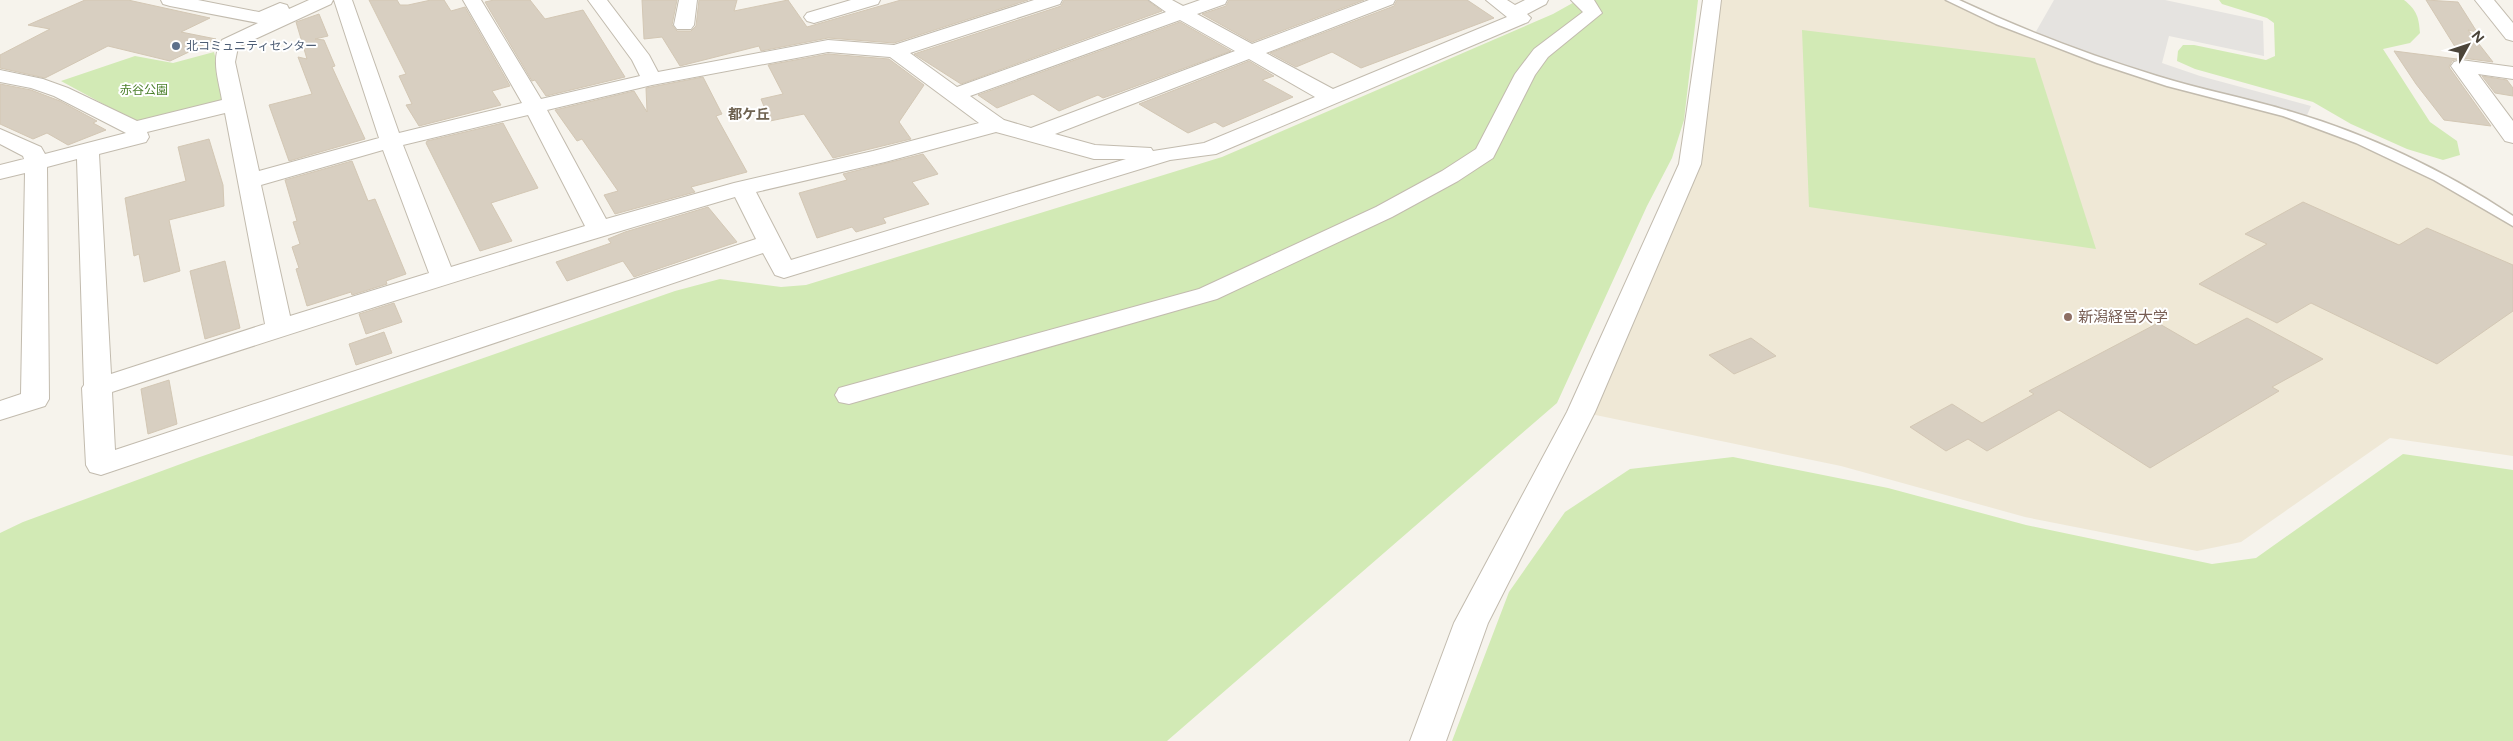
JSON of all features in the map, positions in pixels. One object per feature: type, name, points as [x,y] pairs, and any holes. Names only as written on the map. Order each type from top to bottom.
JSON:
[{"type":"street","points":[[170,0],[261,18],[300,0]]},
{"type":"street","points":[[279,328],[225,62],[229,44],[324,0]]},
{"type":"street","points":[[343,0],[391,141],[443,278]]},
{"type":"street","points":[[472,0],[534,105],[599,229]]},
{"type":"street","points":[[597,0],[642,59],[652,79]]},
{"type":"street","points":[[684,25],[688,0]]},
{"type":"street","points":[[804,0],[828,46]]},
{"type":"street","points":[[814,17],[871,0]]},
{"type":"street","points":[[250,181],[391,141],[534,105],[652,79],[828,46],[895,51],[1053,0]]},
{"type":"street","points":[[1158,0],[1331,97]]},
{"type":"street","points":[[956,94],[1218,0]]},
{"type":"street","points":[[1033,135],[1386,0]]},
{"type":"street","points":[[742,188],[784,270],[1168,154],[1208,148],[1521,18],[1495,0]]},
{"type":"street","points":[[1514,13],[1539,0]]},
{"type":"street","points":[[849,395],[1208,294],[1384,212],[1450,176],[1485,153],[1525,74],[1541,53],[1593,13],[1587,4],[1580,0]]},
{"type":"street","points":[[1428,741],[1470,623],[1581,412],[1690,164],[1698,122],[1704,44],[1712,0]]},
{"type":"street","points":[[2484,0],[2513,35]]},
{"type":"street","points":[[895,51],[996,124],[1094,152],[1168,154]]},
{"type":"street","points":[[2513,73],[2461,66],[2513,136]]},
{"type":"street","points":[[0,76],[36,83],[61,92],[135,128],[234,104]]},
{"type":"street","points":[[96,388],[279,328],[599,229],[742,188],[877,157],[996,124]]},
{"type":"street","points":[[0,172],[138,138],[135,128]]},
{"type":"street","points":[[0,136],[33,152],[36,163],[35,399],[0,411]]},
{"type":"street","points":[[88,151],[96,388],[101,465],[769,243]]},
{"type":"lane","points":[[1951,0],[2034,35],[2154,78],[2305,120],[2369,143],[2440,177],[2513,222]]},
{"type":"shaded area","name":"新潟経営大学","points":[[1712,0],[1951,0],[2034,35],[2305,120],[2369,143],[2513,222],[2513,456],[2390,438],[2241,542],[2197,551],[2025,517],[1841,466],[1581,412],[1690,164]]},
{"type":"shaded area","points":[[2054,0],[2165,0],[2263,21],[2264,56],[2169,36],[2162,63],[2200,76],[2311,106],[2305,120],[2154,78],[2034,35]]},
{"type":"green space","points":[[1578,0],[1698,0],[1684,120],[1672,158],[1647,206],[1557,403],[1167,741],[0,741],[0,533],[23,522],[197,458],[675,291],[720,279],[781,287],[806,285],[1222,157],[1553,14]]},
{"type":"green space","points":[[2219,0],[2404,0],[2412,7],[2416,15],[2420,33],[2410,43],[2383,49],[2430,122],[2457,141],[2460,155],[2443,160],[2407,149],[2351,124],[2313,102],[2195,69],[2177,61],[2178,51],[2183,45],[2194,45],[2266,60],[2275,56],[2274,23],[2267,18],[2222,4]]},
{"type":"green space","points":[[1802,30],[2035,58],[2096,249],[1809,207]]},
{"type":"green space","name":"赤谷公園","points":[[214,52],[227,103],[140,124],[61,81],[135,56],[173,63]]},
{"type":"green space","points":[[2403,454],[2513,470],[2513,741],[1452,741],[1509,592],[1565,512],[1630,469],[1733,457],[1888,488],[2026,525],[2212,564],[2256,558]]},
{"type":"building","points":[[85,0],[128,0],[210,18],[181,32],[216,39],[170,61],[108,46],[45,78],[0,68],[0,55],[50,29],[28,25]]},
{"type":"building","points":[[369,0],[397,0],[400,5],[408,5],[431,0],[444,0],[451,11],[465,7],[510,86],[492,91],[501,105],[419,126],[406,105],[412,104],[399,76],[406,74]]},
{"type":"building","points":[[494,0],[530,0],[545,19],[583,10],[625,77],[546,96],[535,80],[532,81],[485,2]]},
{"type":"building","points":[[642,0],[677,0],[672,25],[677,31],[691,31],[696,26],[699,0],[737,0],[734,11],[788,0],[807,27],[901,0],[1028,0],[894,43],[828,38],[761,51],[759,46],[680,66],[662,37],[644,39]]},
{"type":"building","points":[[1064,0],[1147,0],[1162,11],[961,84],[914,54],[1061,6]]},
{"type":"building","points":[[1229,0],[1364,0],[1252,42],[1202,14],[1226,6]]},
{"type":"building","points":[[1397,0],[1467,0],[1494,18],[1361,68],[1332,52],[1296,67],[1270,53],[1394,6]]},
{"type":"building","points":[[2426,0],[2458,2],[2477,32],[2468,30],[2493,62],[2462,58]]},
{"type":"building","points":[[319,14],[328,36],[315,39],[324,40],[335,66],[332,67],[365,139],[289,161],[269,105],[312,94],[298,57],[307,59],[296,22]]},
{"type":"building","points":[[1180,22],[1231,51],[1103,98],[1098,95],[1059,111],[1033,94],[997,108],[978,95]]},
{"type":"building","points":[[2394,51],[2457,59],[2452,61],[2449,67],[2491,126],[2444,120],[2416,84]]},
{"type":"building","points":[[828,54],[889,59],[924,85],[899,122],[911,139],[833,158],[804,114],[770,121],[761,99],[783,94],[768,65]]},
{"type":"building","points":[[1249,61],[1274,76],[1262,80],[1293,97],[1223,127],[1215,122],[1188,133],[1139,104]]},
{"type":"building","points":[[2482,76],[2507,80],[2513,88],[2513,96],[2495,93]]},
{"type":"building","points":[[703,77],[722,114],[716,116],[747,172],[691,187],[695,192],[615,214],[604,195],[618,191],[582,139],[577,141],[555,110],[634,91],[647,112],[646,88]]},
{"type":"building","points":[[0,84],[31,90],[60,101],[97,121],[93,123],[106,130],[68,145],[47,133],[33,139],[0,124]]},
{"type":"building","points":[[503,123],[538,188],[491,203],[512,241],[480,251],[426,143],[427,141]]},
{"type":"building","points":[[209,139],[223,185],[224,206],[169,220],[180,271],[144,282],[139,254],[134,256],[125,198],[186,181],[178,147]]},
{"type":"building","points":[[923,154],[938,174],[912,182],[929,204],[883,218],[886,223],[856,232],[852,227],[817,238],[799,193],[847,180],[843,174]]},
{"type":"building","points":[[352,161],[368,201],[375,199],[406,274],[386,281],[387,284],[352,295],[351,292],[307,306],[296,269],[299,268],[292,247],[300,244],[293,222],[297,221],[285,180]]},
{"type":"building","points":[[2303,202],[2399,245],[2427,228],[2513,265],[2513,311],[2437,364],[2311,303],[2277,323],[2199,284],[2267,244],[2245,234]]},
{"type":"building","points":[[708,207],[737,242],[634,277],[623,261],[567,281],[556,262],[611,243],[608,239],[625,232]]},
{"type":"building","points":[[225,261],[240,328],[205,339],[190,271]]},
{"type":"building","points":[[394,303],[402,322],[366,334],[359,314]]},
{"type":"building","points":[[2247,318],[2323,359],[2272,387],[2279,391],[2150,468],[2059,410],[1987,451],[1968,439],[1946,451],[1910,427],[1952,404],[1982,423],[2034,394],[2029,391],[2158,323],[2196,345]]},
{"type":"building","points":[[384,332],[392,353],[356,365],[349,344]]},
{"type":"building","points":[[1751,338],[1776,356],[1734,374],[1709,355]]},
{"type":"building","points":[[169,380],[177,424],[148,434],[141,389]]},
{"type":"place","name":"北コミュニティセンター","points":[[176,46]]},
{"type":"place","name":"新潟経営大学","points":[[2068,317]]},
{"type":"district","name":"都ケ丘","points":[[749,114]]}]
